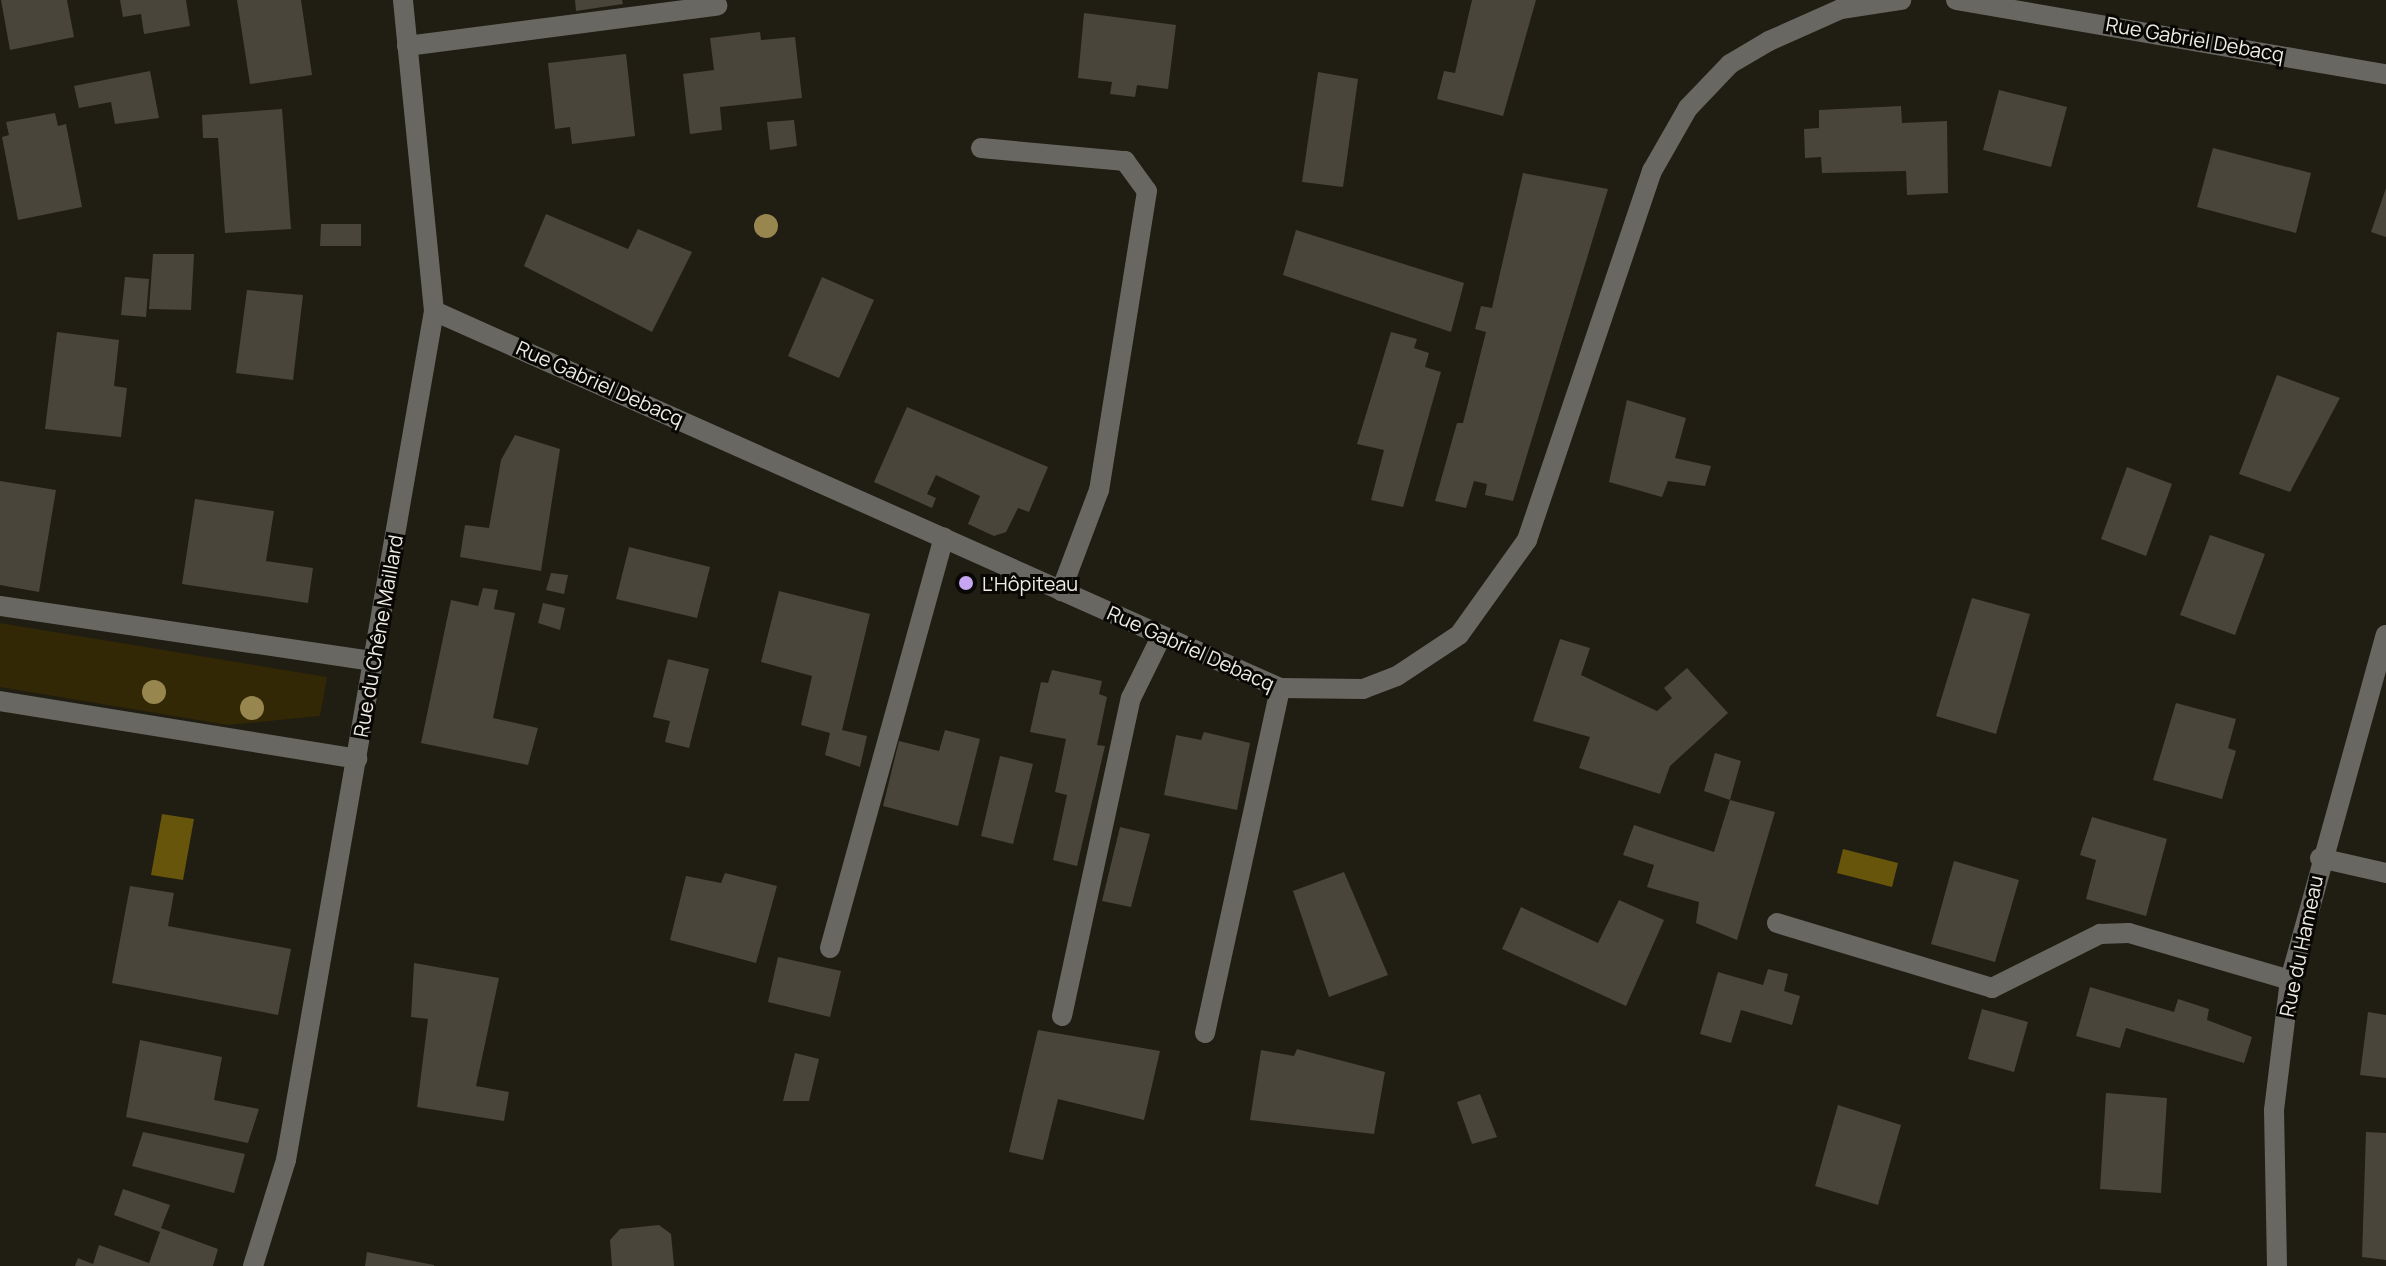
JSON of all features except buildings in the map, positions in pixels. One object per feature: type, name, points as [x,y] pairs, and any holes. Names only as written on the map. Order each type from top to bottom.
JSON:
[{"type":"street","name":"Rue du Chêne Maillard","points":[[253,1266],[286,1160],[434,311],[403,0]]},
{"type":"street","name":"Rue Gabriel Debacq","points":[[434,311],[1280,688],[1363,689],[1397,676],[1459,635],[1527,540],[1652,171],[1688,108],[1730,64],[1769,41],[1841,9],[1901,0]]},
{"type":"street","name":"Rue Gabriel Debacq","points":[[1956,0],[2386,74]]},
{"type":"street","points":[[407,46],[717,6]]},
{"type":"street","points":[[981,148],[1125,161],[1147,191],[1099,490],[1061,591]]},
{"type":"street","points":[[830,948],[944,538]]},
{"type":"street","points":[[0,606],[373,661]]},
{"type":"street","name":"Rue du Hameau","points":[[2277,1266],[2273,1124],[2290,980],[2320,858],[2386,635]]},
{"type":"street","points":[[1062,1016],[1131,698],[1161,637]]},
{"type":"street","points":[[1205,1033],[1280,688]]},
{"type":"street","points":[[0,701],[357,759]]},
{"type":"street","points":[[2320,858],[2386,873]]},
{"type":"street","points":[[1777,923],[1992,988],[2100,934],[2129,933],[2290,980]]},
{"type":"shaded area","points":[[0,623],[327,677],[320,716],[228,725],[0,687]]},
{"type":"shaded area","points":[[162,814],[194,819],[183,880],[151,875]]},
{"type":"shaded area","points":[[1843,849],[1898,863],[1892,887],[1837,873]]},
{"type":"place","name":"L'Hôpiteau","points":[[966,583]]}]
